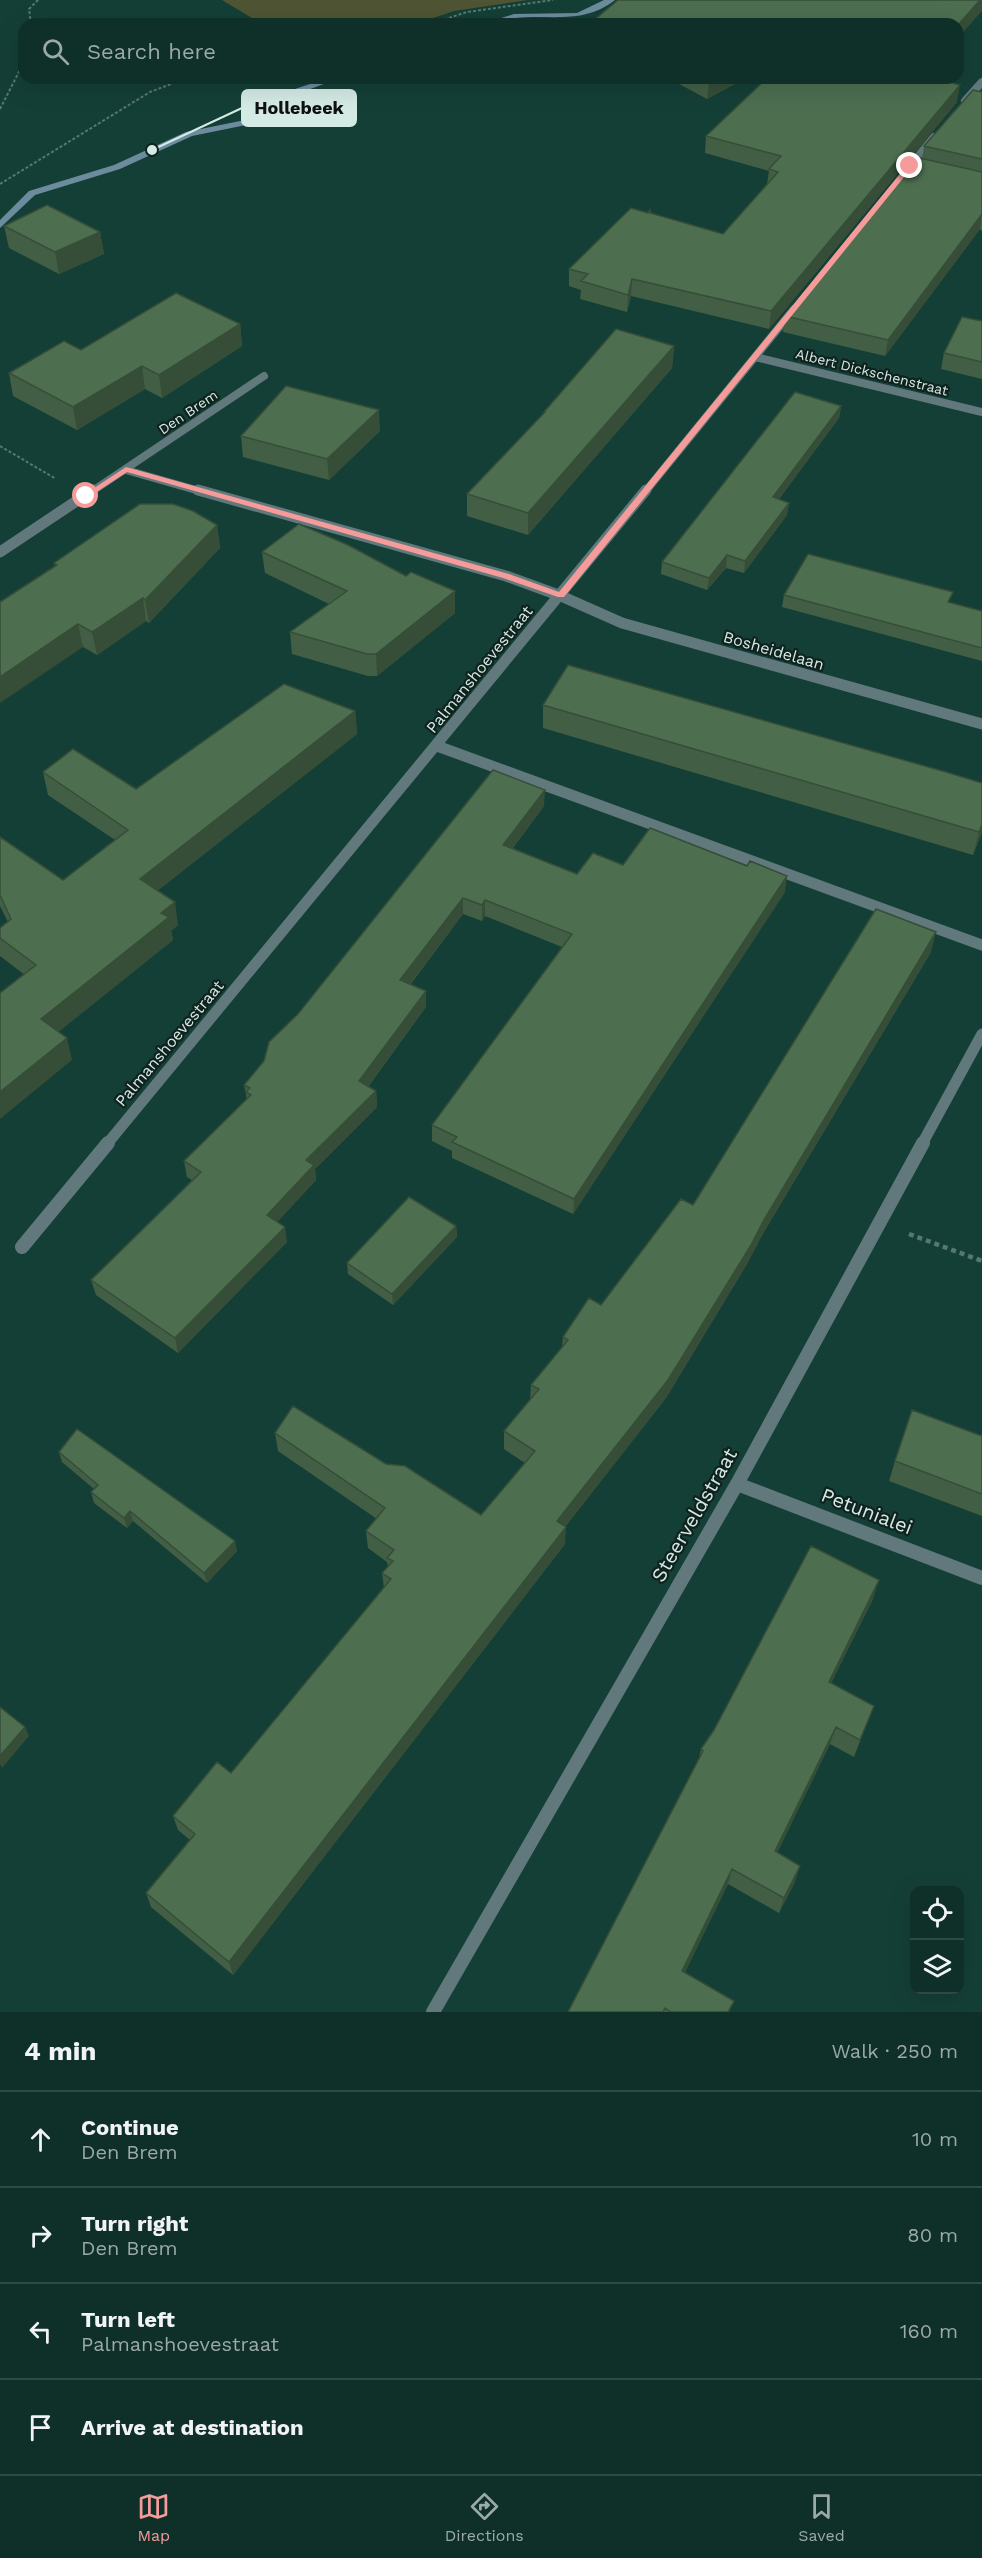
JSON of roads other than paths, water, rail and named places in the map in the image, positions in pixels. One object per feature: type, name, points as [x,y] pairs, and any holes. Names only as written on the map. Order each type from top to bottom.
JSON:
[{"type":"street","points":[[960,107],[982,82]]},
{"type":"street","points":[[902,176],[939,132]]},
{"type":"street","points":[[910,166],[920,168]]},
{"type":"street","name":"Palmanshoevestraat","points":[[22,1247],[561,596],[799,303]]},
{"type":"street","name":"Albert Dickschenstraat","points":[[755,357],[982,412]]},
{"type":"street","name":"Den Brem","points":[[0,552],[264,376]]},
{"type":"street","points":[[126,470],[506,576],[561,596]]},
{"type":"street","name":"Bosheidelaan","points":[[561,596],[622,623],[982,724]]},
{"type":"street","points":[[437,746],[982,945]]},
{"type":"street","name":"Steerveldstraat","points":[[433,2012],[737,1484],[982,1034]]},
{"type":"street","name":"Petunialei","points":[[737,1484],[982,1578]]},
{"type":"waterway","points":[[507,18],[578,15],[611,0]]},
{"type":"waterway","points":[[0,225],[32,193],[117,167],[189,134],[248,122],[283,96],[318,84]]},
{"type":"place","name":"Hollebeek","points":[[152,150]]}]
